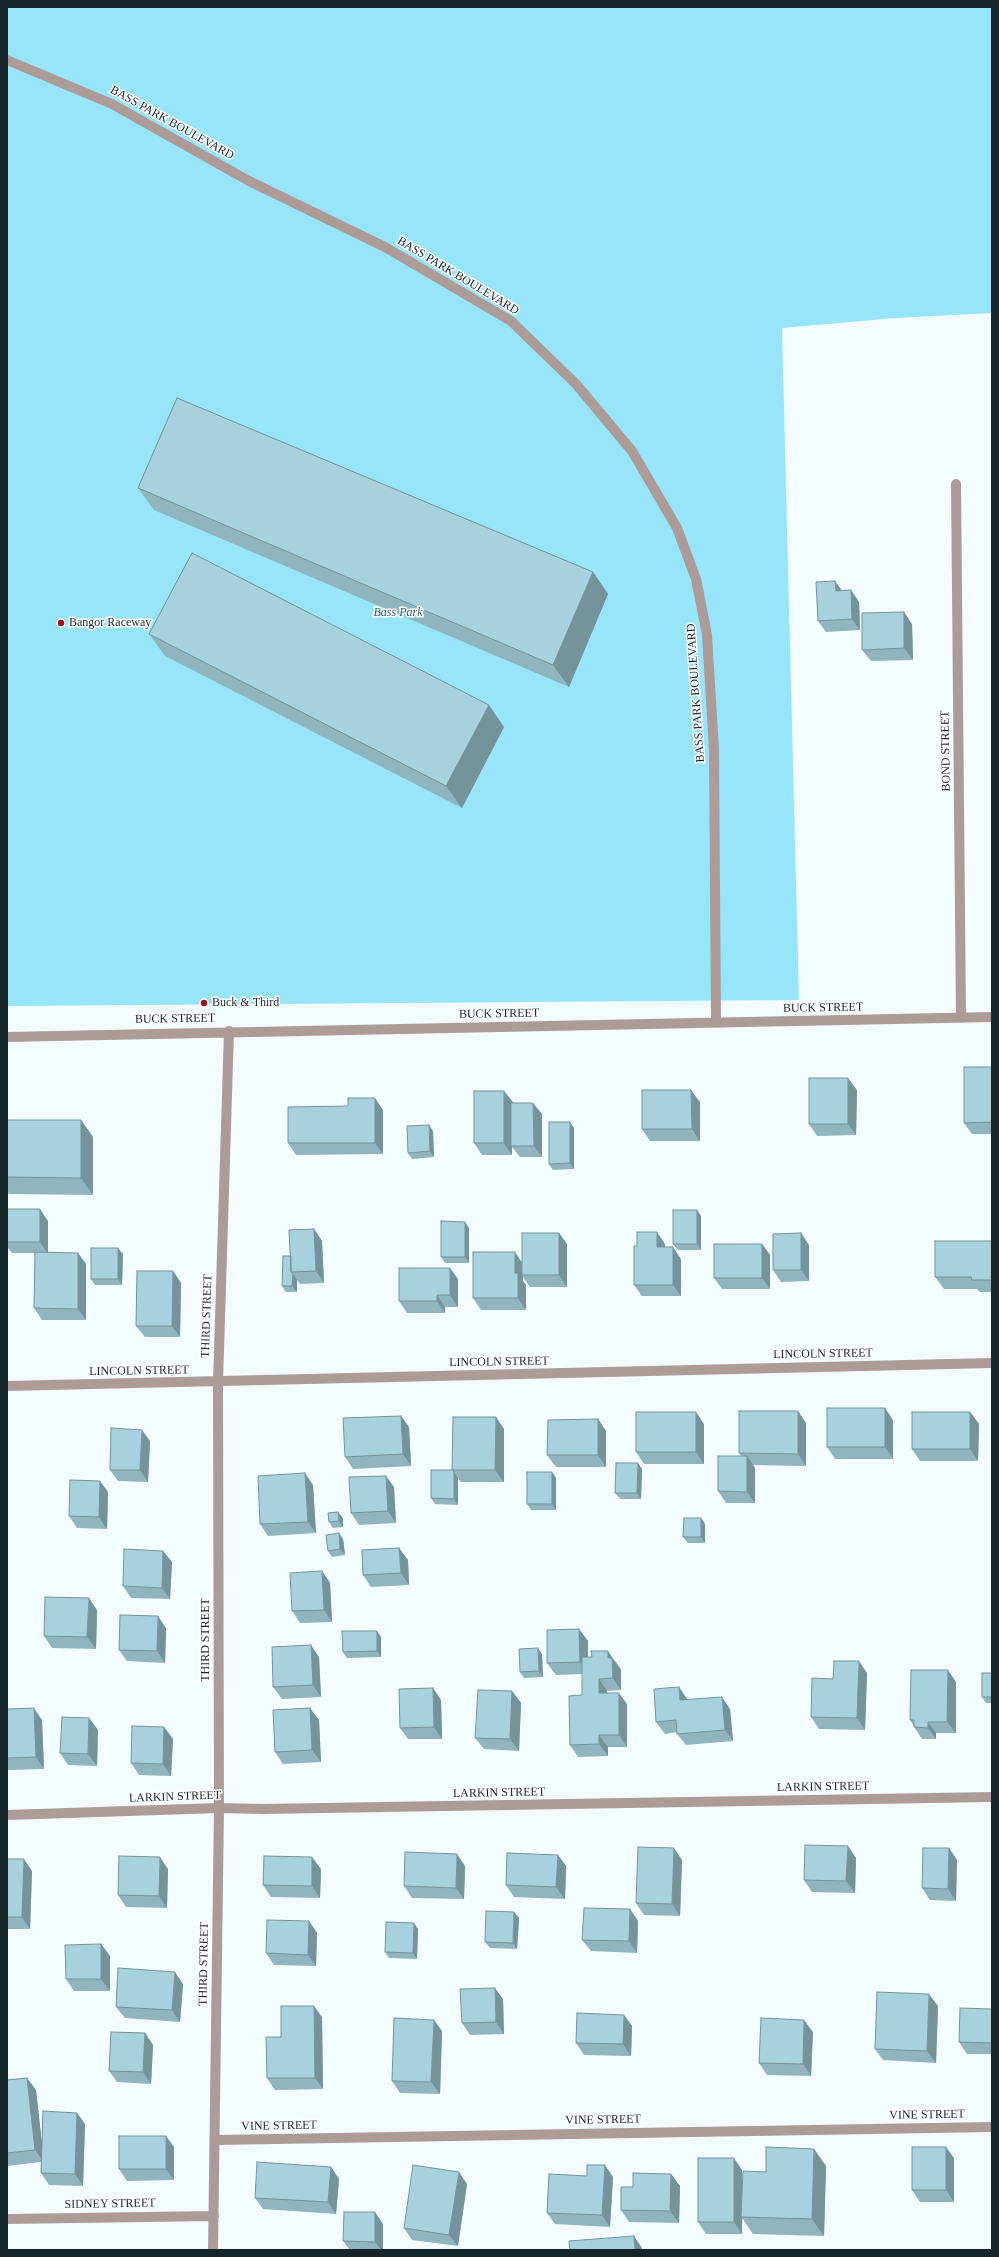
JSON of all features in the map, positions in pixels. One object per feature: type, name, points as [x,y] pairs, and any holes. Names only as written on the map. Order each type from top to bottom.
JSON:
[{"type":"street","name":"BASS PARK BOULEVARD","points":[[7,60],[112,104],[249,180],[385,247],[511,321],[576,384],[632,450],[677,528],[696,579],[707,635],[714,750],[716,1023]]},
{"type":"street","name":"BOND STREET","points":[[956,484],[961,1018]]},
{"type":"street","name":"BUCK STREET","points":[[7,1037],[229,1031],[992,1017]]},
{"type":"street","name":"THIRD STREET","points":[[214,2250],[219,1808],[218,1382],[229,1031]]},
{"type":"street","name":"LINCOLN STREET","points":[[7,1386],[992,1363]]},
{"type":"street","name":"LARKIN STREET","points":[[7,1815],[219,1808],[312,1808],[992,1797]]},
{"type":"street","name":"VINE STREET","points":[[215,2140],[992,2127]]},
{"type":"street","name":"SIDNEY STREET","points":[[7,2219],[214,2216]]},
{"type":"green space","name":"Bass Park","points":[[7,7],[992,7],[992,313],[895,318],[782,328],[799,1000],[7,1006]]},
{"type":"building","points":[[177,398],[593,572],[553,665],[138,488]]},
{"type":"building","points":[[192,553],[489,705],[446,786],[149,634]]},
{"type":"building","points":[[835,581],[836,591],[851,590],[852,619],[818,621],[816,582]]},
{"type":"building","points":[[904,612],[904,648],[862,650],[862,613]]},
{"type":"building","points":[[964,1067],[992,1067],[992,1122],[964,1123]]},
{"type":"building","points":[[809,1078],[848,1078],[848,1124],[809,1124]]},
{"type":"building","points":[[642,1090],[691,1090],[692,1129],[642,1129]]},
{"type":"building","points":[[474,1091],[504,1091],[504,1143],[474,1143]]},
{"type":"building","points":[[348,1098],[375,1098],[375,1143],[288,1143],[288,1107],[348,1106]]},
{"type":"building","points":[[511,1103],[533,1103],[534,1146],[511,1146]]},
{"type":"building","points":[[7,1120],[81,1120],[81,1178],[7,1177]]},
{"type":"building","points":[[549,1122],[570,1122],[570,1163],[549,1164]]},
{"type":"building","points":[[429,1125],[430,1151],[408,1153],[407,1126]]},
{"type":"building","points":[[7,1209],[40,1209],[40,1242],[7,1242]]},
{"type":"building","points":[[673,1210],[697,1210],[697,1244],[673,1244]]},
{"type":"building","points":[[441,1221],[465,1222],[465,1257],[441,1257]]},
{"type":"building","points":[[314,1229],[316,1271],[291,1272],[289,1230]]},
{"type":"building","points":[[637,1232],[657,1232],[657,1247],[673,1247],[673,1285],[634,1285],[634,1246],[637,1246]]},
{"type":"building","points":[[522,1233],[559,1233],[559,1275],[522,1275]]},
{"type":"building","points":[[801,1233],[801,1270],[773,1270],[773,1234]]},
{"type":"building","points":[[935,1241],[992,1241],[992,1280],[972,1280],[971,1277],[935,1277]]},
{"type":"building","points":[[714,1244],[762,1244],[762,1278],[714,1278]]},
{"type":"building","points":[[91,1248],[118,1248],[118,1279],[91,1279]]},
{"type":"building","points":[[35,1252],[78,1253],[78,1309],[34,1308]]},
{"type":"building","points":[[473,1252],[515,1252],[515,1273],[518,1273],[518,1298],[473,1298]]},
{"type":"building","points":[[283,1256],[291,1256],[291,1272],[293,1274],[292,1286],[282,1286]]},
{"type":"building","points":[[399,1268],[450,1268],[450,1295],[437,1295],[437,1301],[399,1301]]},
{"type":"building","points":[[137,1271],[173,1271],[172,1326],[136,1326]]},
{"type":"building","points":[[827,1408],[885,1408],[885,1447],[827,1447]]},
{"type":"building","points":[[739,1411],[798,1411],[798,1454],[739,1453]]},
{"type":"building","points":[[636,1412],[696,1412],[696,1452],[636,1452]]},
{"type":"building","points":[[912,1412],[970,1412],[970,1449],[912,1449]]},
{"type":"building","points":[[401,1416],[403,1454],[345,1457],[343,1418]]},
{"type":"building","points":[[453,1417],[496,1417],[495,1470],[452,1470]]},
{"type":"building","points":[[598,1419],[598,1455],[547,1455],[548,1420]]},
{"type":"building","points":[[111,1428],[142,1430],[140,1470],[110,1470]]},
{"type":"building","points":[[718,1456],[747,1456],[747,1492],[718,1491]]},
{"type":"building","points":[[616,1463],[638,1463],[637,1493],[615,1493]]},
{"type":"building","points":[[431,1470],[452,1470],[454,1472],[454,1499],[431,1498]]},
{"type":"building","points":[[527,1472],[552,1472],[552,1504],[527,1504]]},
{"type":"building","points":[[305,1473],[308,1522],[260,1524],[258,1476]]},
{"type":"building","points":[[386,1476],[388,1511],[351,1513],[349,1477]]},
{"type":"building","points":[[70,1480],[100,1481],[99,1517],[69,1516]]},
{"type":"building","points":[[338,1512],[339,1521],[329,1522],[328,1513]]},
{"type":"building","points":[[684,1518],[701,1518],[701,1537],[683,1537]]},
{"type":"building","points":[[339,1533],[340,1549],[328,1551],[326,1535]]},
{"type":"building","points":[[399,1548],[401,1573],[363,1575],[362,1550]]},
{"type":"building","points":[[124,1549],[163,1551],[162,1588],[123,1586]]},
{"type":"building","points":[[322,1571],[324,1610],[292,1611],[290,1573]]},
{"type":"building","points":[[45,1597],[89,1598],[87,1637],[44,1636]]},
{"type":"building","points":[[120,1615],[158,1616],[157,1651],[119,1650]]},
{"type":"building","points":[[579,1629],[580,1662],[547,1663],[547,1630]]},
{"type":"building","points":[[342,1631],[377,1631],[377,1651],[343,1652]]},
{"type":"building","points":[[311,1645],[313,1685],[273,1687],[272,1647]]},
{"type":"building","points":[[538,1648],[539,1671],[520,1672],[519,1649]]},
{"type":"building","points":[[591,1651],[608,1651],[608,1658],[612,1658],[613,1678],[599,1679],[599,1693],[619,1693],[619,1735],[599,1735],[599,1744],[570,1745],[569,1696],[582,1695],[582,1657],[592,1657]]},
{"type":"building","points":[[834,1661],[859,1661],[857,1718],[811,1717],[812,1678],[833,1679]]},
{"type":"building","points":[[911,1670],[948,1670],[947,1722],[928,1722],[928,1728],[914,1727],[914,1720],[910,1720]]},
{"type":"building","points":[[982,1673],[992,1673],[992,1697],[982,1697]]},
{"type":"building","points":[[679,1687],[680,1700],[722,1697],[725,1730],[677,1734],[676,1720],[656,1722],[654,1689]]},
{"type":"building","points":[[433,1688],[434,1727],[400,1728],[399,1689]]},
{"type":"building","points":[[478,1690],[512,1691],[510,1739],[475,1738]]},
{"type":"building","points":[[34,1708],[36,1757],[7,1758],[7,1709]]},
{"type":"building","points":[[310,1708],[312,1750],[275,1752],[273,1710]]},
{"type":"building","points":[[62,1717],[89,1718],[88,1754],[60,1753]]},
{"type":"building","points":[[132,1726],[164,1727],[163,1764],[131,1763]]},
{"type":"building","points":[[805,1845],[848,1846],[846,1881],[804,1880]]},
{"type":"building","points":[[638,1847],[674,1848],[672,1904],[636,1903]]},
{"type":"building","points":[[923,1848],[949,1848],[948,1889],[922,1888]]},
{"type":"building","points":[[405,1852],[457,1854],[456,1888],[404,1886]]},
{"type":"building","points":[[507,1853],[558,1855],[556,1887],[506,1885]]},
{"type":"building","points":[[119,1856],[160,1857],[159,1896],[118,1895]]},
{"type":"building","points":[[264,1856],[312,1857],[312,1886],[263,1885]]},
{"type":"building","points":[[7,1859],[24,1859],[22,1917],[7,1917]]},
{"type":"building","points":[[584,1908],[630,1909],[629,1941],[582,1940]]},
{"type":"building","points":[[486,1911],[514,1912],[513,1943],[485,1942]]},
{"type":"building","points":[[267,1920],[309,1921],[308,1955],[266,1953]]},
{"type":"building","points":[[386,1922],[414,1923],[413,1953],[385,1952]]},
{"type":"building","points":[[101,1944],[101,1979],[66,1979],[65,1945]]},
{"type":"building","points":[[118,1968],[175,1972],[172,2010],[116,2007]]},
{"type":"building","points":[[495,1988],[496,2022],[462,2023],[460,1989]]},
{"type":"building","points":[[877,1992],[929,1994],[927,2051],[875,2049]]},
{"type":"building","points":[[281,2006],[314,2006],[315,2078],[267,2078],[266,2037],[281,2037]]},
{"type":"building","points":[[960,2008],[992,2009],[992,2043],[959,2042]]},
{"type":"building","points":[[577,2013],[624,2015],[623,2044],[576,2043]]},
{"type":"building","points":[[394,2018],[434,2020],[431,2082],[392,2081]]},
{"type":"building","points":[[761,2018],[804,2020],[803,2064],[759,2063]]},
{"type":"building","points":[[111,2032],[145,2033],[143,2072],[109,2071]]},
{"type":"building","points":[[27,2078],[35,2150],[7,2153],[7,2080]]},
{"type":"building","points":[[43,2111],[77,2113],[75,2174],[41,2173]]},
{"type":"building","points":[[119,2136],[166,2136],[166,2169],[119,2169]]},
{"type":"building","points":[[766,2147],[814,2149],[812,2219],[741,2217],[743,2171],[766,2172]]},
{"type":"building","points":[[912,2147],[946,2147],[946,2190],[912,2190]]},
{"type":"building","points":[[698,2158],[734,2158],[734,2222],[698,2222]]},
{"type":"building","points":[[257,2162],[331,2167],[328,2202],[255,2198]]},
{"type":"building","points":[[413,2165],[459,2172],[449,2235],[404,2228]]},
{"type":"building","points":[[587,2165],[605,2165],[602,2215],[547,2213],[549,2174],[587,2176]]},
{"type":"building","points":[[633,2173],[671,2174],[670,2211],[621,2210],[621,2187],[633,2187]]},
{"type":"building","points":[[344,2212],[375,2212],[375,2242],[343,2241]]},
{"type":"building","points":[[634,2236],[635,2250],[570,2250],[569,2241]]},
{"type":"place","name":"Bangor Raceway","points":[[61,623]]},
{"type":"place","name":"Buck & Third","points":[[204,1003]]}]
